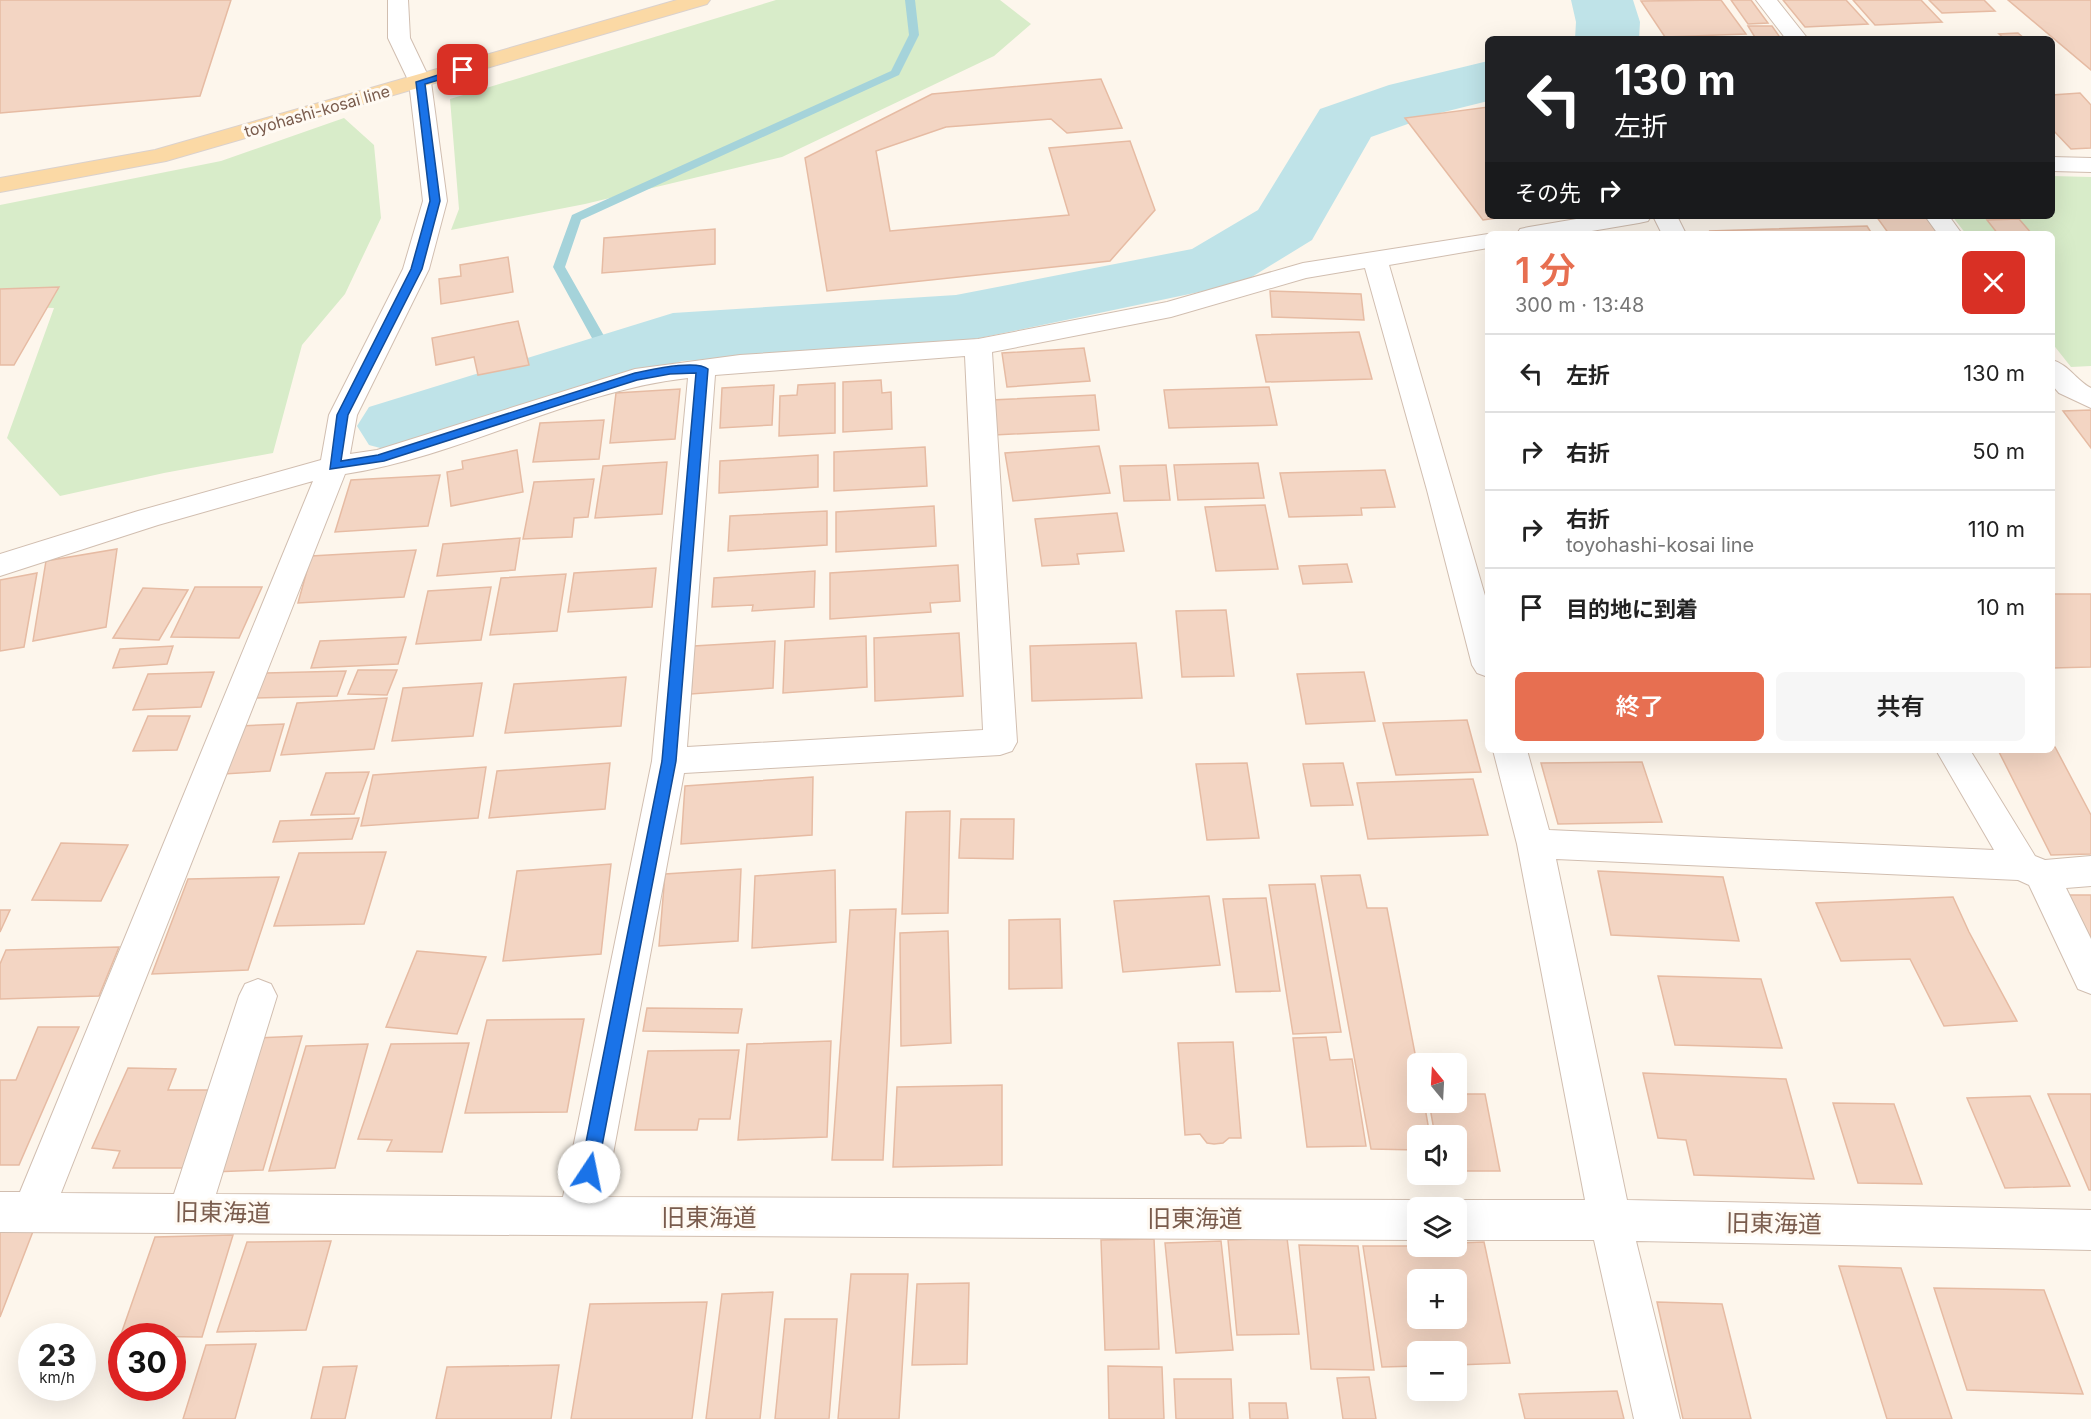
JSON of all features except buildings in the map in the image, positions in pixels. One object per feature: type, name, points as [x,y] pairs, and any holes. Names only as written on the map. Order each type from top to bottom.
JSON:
[{"type":"main road","name":"toyohashi-kosai line","points":[[0,185],[158,156],[700,0]]},
{"type":"street","points":[[17,1211],[334,466],[342,415],[416,269],[435,201],[420,82],[399,38],[398,0]]},
{"type":"street","points":[[1766,0],[1795,36]]},
{"type":"street","points":[[2055,164],[2091,165]]},
{"type":"street","points":[[1547,231],[1621,219]]},
{"type":"street","points":[[0,565],[148,518],[334,466],[380,459],[635,377],[670,370],[702,369],[740,363],[978,347],[1171,309],[1303,271],[1485,241]]},
{"type":"street","points":[[1375,259],[1442,490],[1485,654]]},
{"type":"street","points":[[669,761],[1000,742],[978,347]]},
{"type":"street","points":[[580,1217],[669,761],[702,369]]},
{"type":"street","points":[[2055,370],[2091,370]]},
{"type":"street","points":[[2055,371],[2069,387],[2091,399]]},
{"type":"street","points":[[1511,753],[1535,844],[1610,1220],[1657,1419]]},
{"type":"street","points":[[1955,753],[2032,871],[2091,978]]},
{"type":"street","points":[[1535,844],[2032,871],[2091,871]]},
{"type":"street","points":[[189,1213],[258,996]]},
{"type":"street","name":"旧東海道","points":[[17,1211],[580,1217],[1407,1220]]},
{"type":"street","name":"旧東海道","points":[[1467,1220],[1610,1220],[2091,1230]]},
{"type":"green space","points":[[776,0],[1000,0],[1031,24],[994,56],[782,157],[585,204],[451,230],[459,209],[450,99]]},
{"type":"green space","points":[[344,118],[374,145],[381,218],[345,294],[302,345],[273,453],[164,473],[60,496],[7,438],[54,308],[0,306],[0,205],[221,161]]},
{"type":"green space","points":[[2055,176],[2091,177],[2091,366],[2071,367],[2055,347],[2055,231],[1964,231],[1954,219],[2055,219]]},
{"type":"waterway","points":[[609,357],[559,267],[576,218],[895,73],[914,35],[910,0]]},
{"type":"waterway","points":[[1602,0],[1608,22],[1607,36]]},
{"type":"waterway","points":[[399,426],[673,337],[956,319],[1215,267],[1286,224],[1344,123],[1413,99],[1485,82]]},
{"type":"route","points":[[463,70],[420,82],[435,201],[416,269],[342,415],[334,466],[380,459],[635,377],[670,370],[702,369],[669,761],[589,1172]]}]
